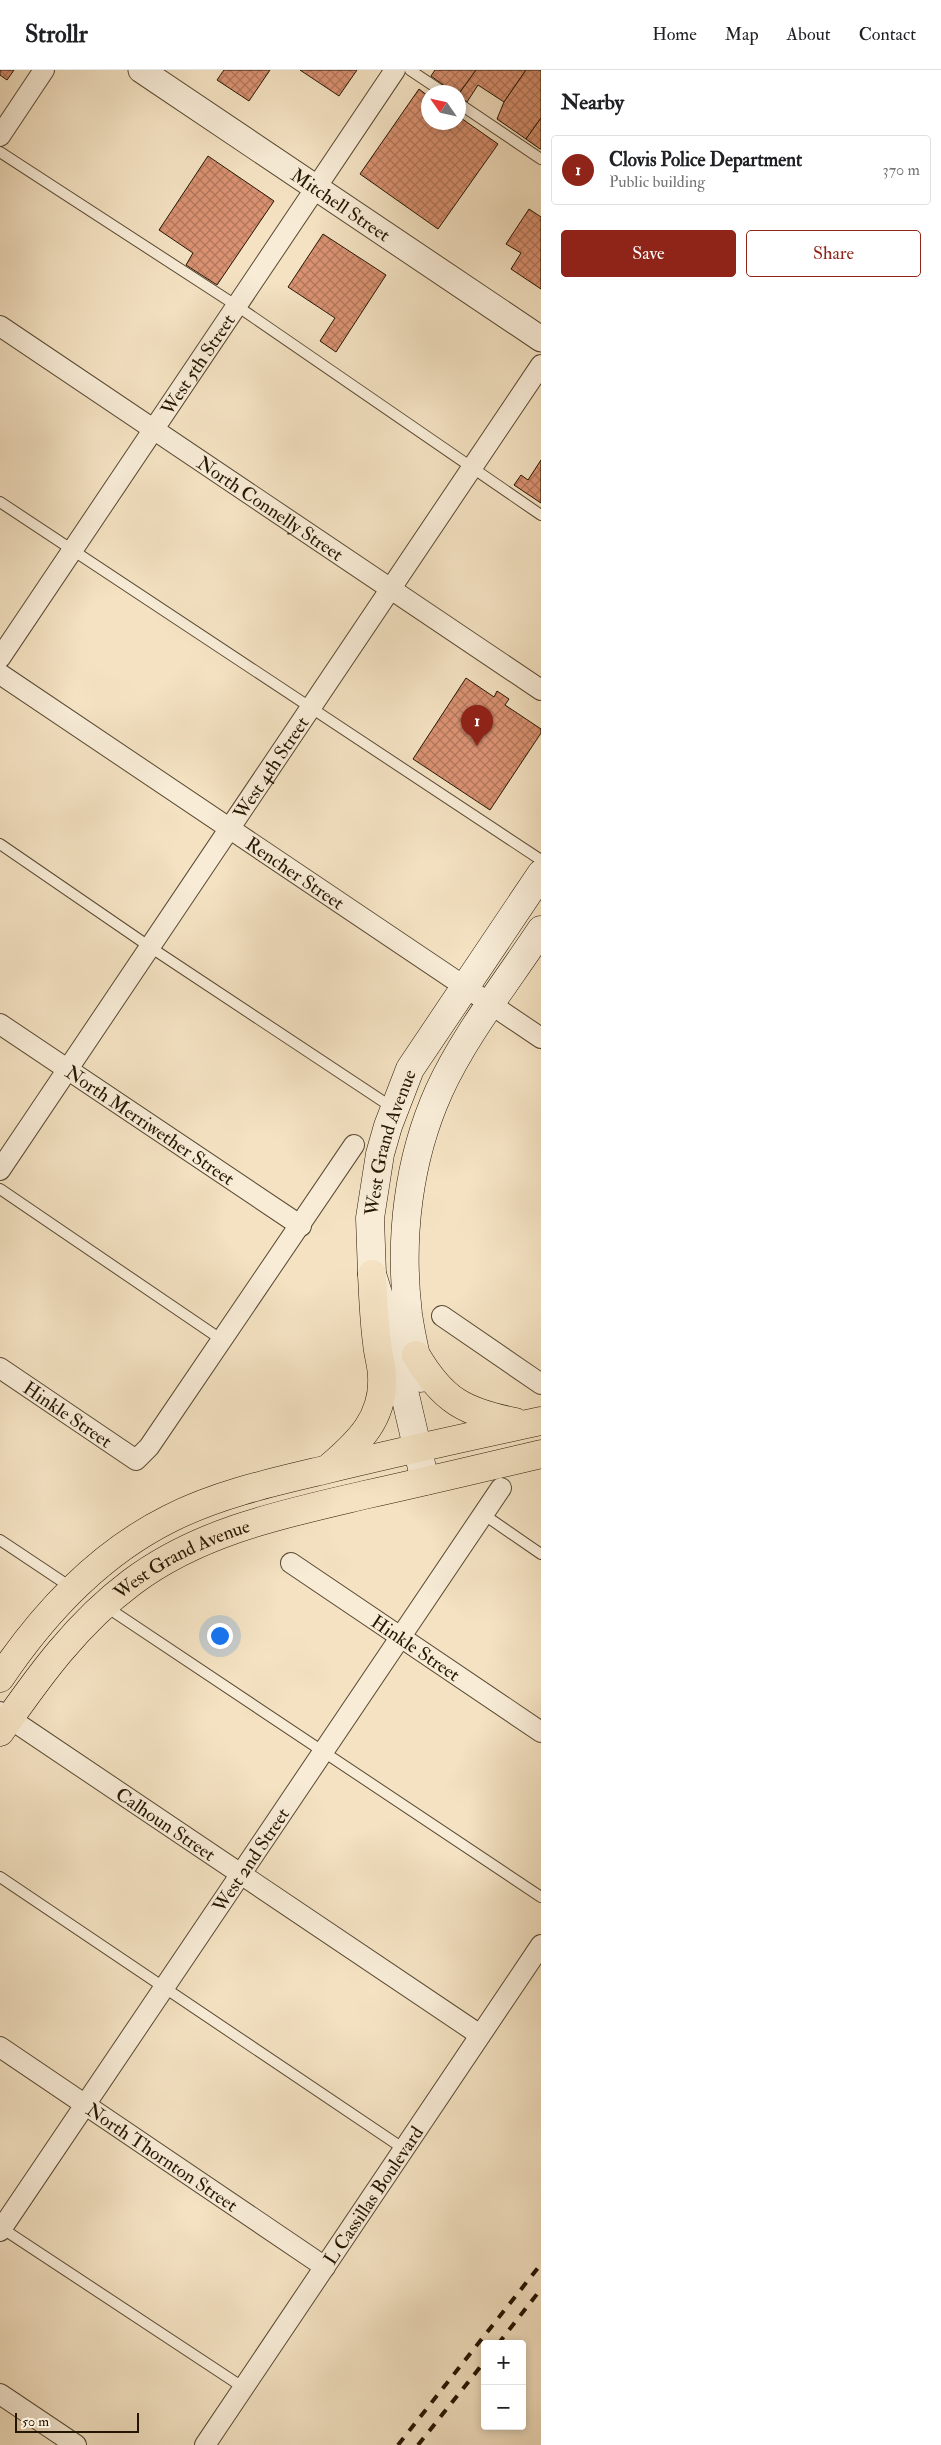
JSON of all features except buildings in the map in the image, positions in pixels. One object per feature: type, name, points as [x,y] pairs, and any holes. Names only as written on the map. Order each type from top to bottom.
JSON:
[{"type":"highway","points":[[327,1469],[366,1433],[374,1420],[379,1404],[382,1378],[376,1343],[372,1274]]},
{"type":"highway","points":[[416,1355],[434,1383],[464,1408],[481,1416],[532,1422]]},
{"type":"highway","points":[[426,1446],[532,1422]]},
{"type":"highway","name":"West Grand Avenue","points":[[0,1678],[17,1652],[84,1578],[124,1548],[168,1519],[212,1500],[327,1469],[426,1446]]},
{"type":"highway","points":[[434,1479],[541,1454]]},
{"type":"highway","name":"West Grand Avenue","points":[[3,1721],[70,1638],[104,1605],[133,1581],[158,1565],[217,1535],[266,1519],[434,1479]]},
{"type":"main road","name":"West Grand Avenue","points":[[434,1479],[426,1446],[372,1274],[370,1218],[380,1154],[394,1109],[410,1069],[541,874]]},
{"type":"main road","name":"West Grand Avenue","points":[[426,1446],[416,1355],[408,1315],[404,1256],[410,1192],[417,1158],[440,1090],[468,1039],[541,930]]},
{"type":"street","points":[[0,136],[44,70]]},
{"type":"street","name":"Mitchell Street","points":[[141,70],[541,339]]},
{"type":"street","name":"West 5th Street","points":[[0,658],[395,70]]},
{"type":"street","name":"North Connelly Street","points":[[0,326],[541,690]]},
{"type":"street","name":"West 4th Street","points":[[0,1170],[541,365]]},
{"type":"street","name":"Rencher Street","points":[[0,674],[541,1038]]},
{"type":"street","name":"North Merriwether Street","points":[[0,1024],[301,1226]]},
{"type":"street","name":"West Grand Avenue","points":[[136,1460],[149,1447],[301,1226],[354,1145]]},
{"type":"street","points":[[442,1316],[541,1384]]},
{"type":"street","name":"Hinkle Street","points":[[0,1368],[136,1460]]},
{"type":"street","name":"West 2nd Street","points":[[1,2229],[500,1488]]},
{"type":"street","name":"Hinkle Street","points":[[291,1563],[541,1732]]},
{"type":"street","name":"Calhoun Street","points":[[3,1721],[241,1874],[480,2035]]},
{"type":"street","name":"L Cassillas Boulevard","points":[[205,2445],[541,1944]]},
{"type":"street","name":"North Thornton Street","points":[[0,2047],[325,2267]]},
{"type":"street","points":[[0,2394],[76,2445]]},
{"type":"lane","points":[[410,70],[432,85]]},
{"type":"lane","points":[[466,108],[541,159]]},
{"type":"lane","points":[[0,152],[237,306],[541,515]]},
{"type":"lane","points":[[0,502],[541,860]]},
{"type":"lane","points":[[0,844],[150,947],[394,1109]]},
{"type":"lane","points":[[0,1189],[222,1340]]},
{"type":"lane","points":[[483,1514],[541,1554]]},
{"type":"lane","points":[[0,1540],[73,1589]]},
{"type":"lane","points":[[104,1605],[541,1897]]},
{"type":"lane","points":[[0,1878],[404,2150]]},
{"type":"lane","points":[[1,2229],[244,2388]]},
{"type":"railway","points":[[398,2445],[541,2264]]},
{"type":"railway","points":[[501,2340],[541,2289]]},
{"type":"railway","points":[[418,2445],[481,2366]]},
{"type":"place","name":"Clovis Police Department","points":[[477,746]]}]
